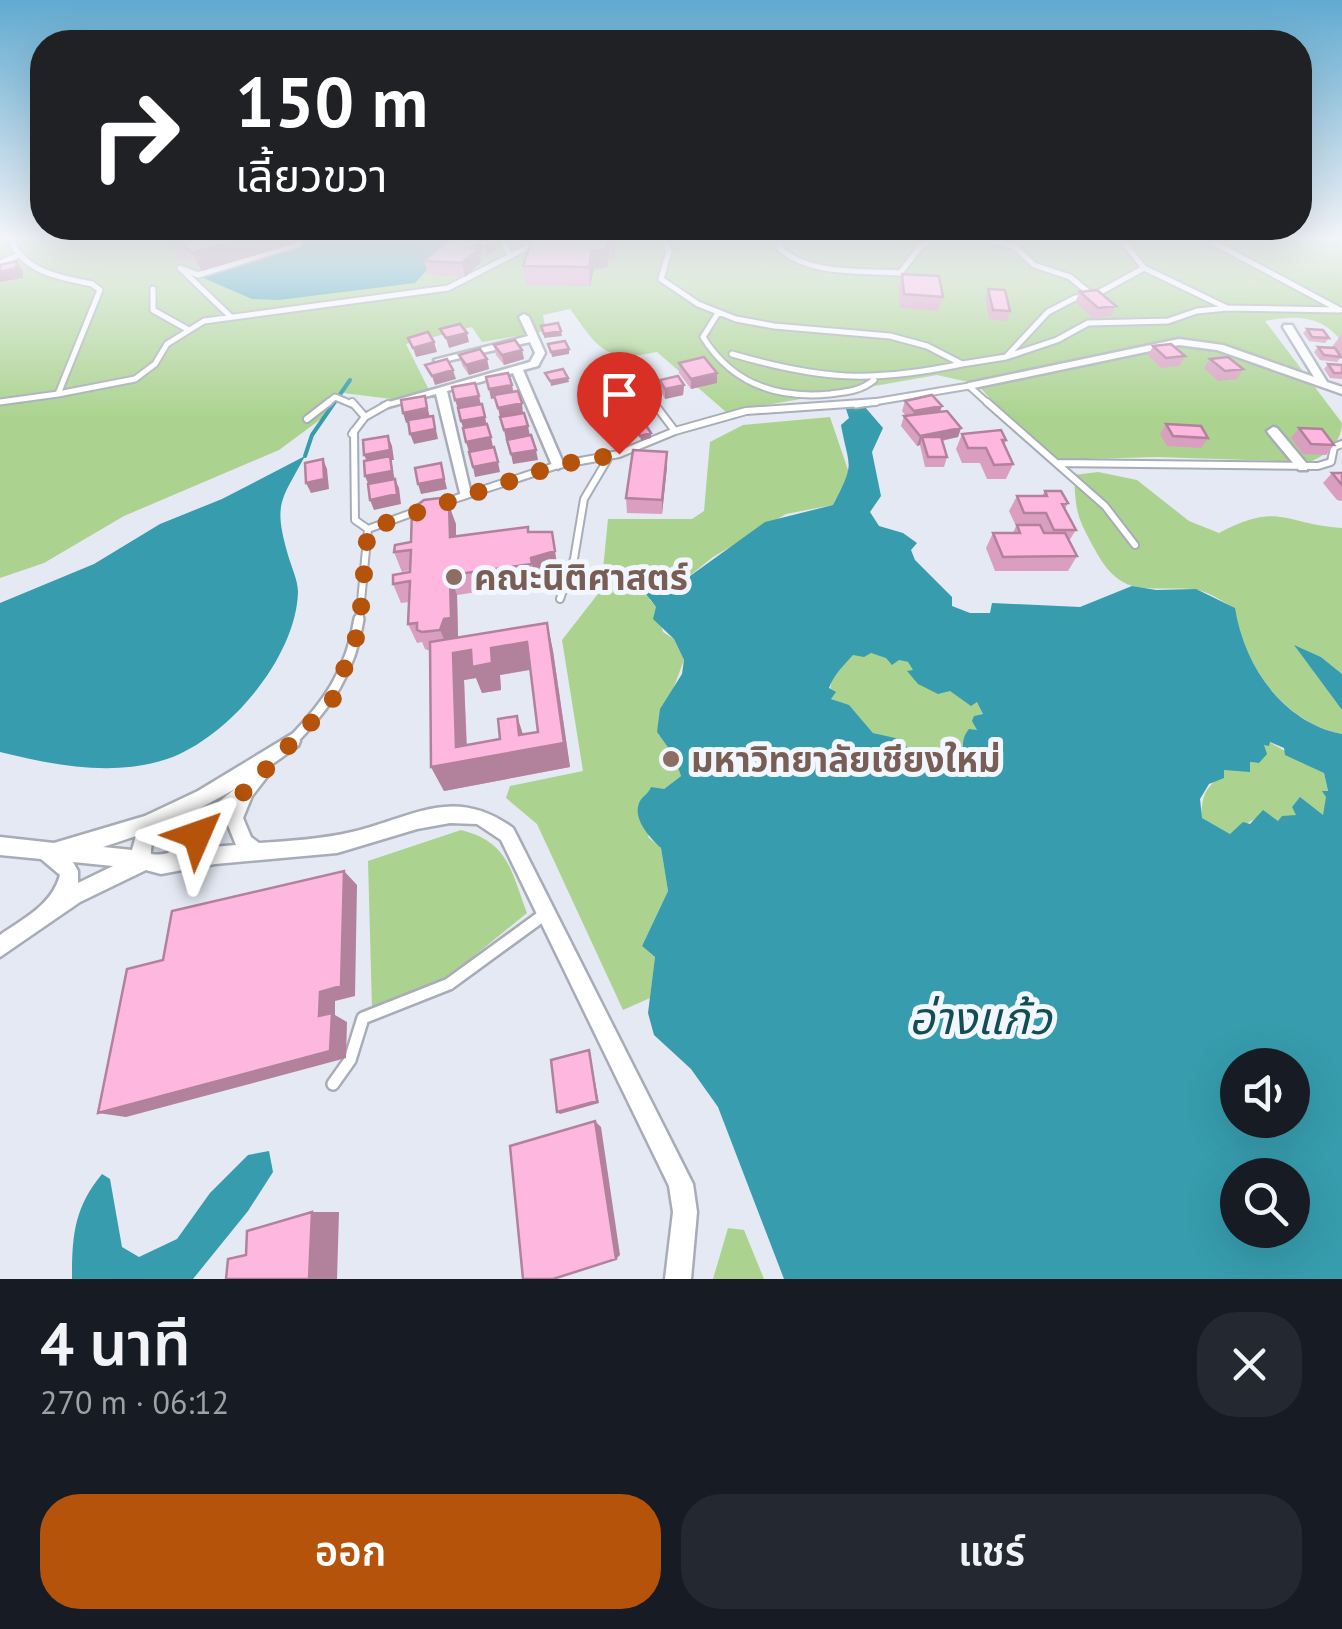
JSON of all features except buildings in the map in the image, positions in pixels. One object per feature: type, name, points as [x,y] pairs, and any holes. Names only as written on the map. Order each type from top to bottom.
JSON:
[{"type":"street","points":[[388,404],[538,360],[540,353],[524,318]]},
{"type":"street","points":[[1288,328],[1322,382]]},
{"type":"street","points":[[439,360],[534,338]]},
{"type":"street","points":[[970,386],[1179,342],[1219,347],[1342,390]]},
{"type":"street","points":[[517,369],[558,465]]},
{"type":"street","points":[[441,390],[466,494]]},
{"type":"street","points":[[1273,431],[1303,467]]},
{"type":"street","points":[[174,861],[184,854],[197,832],[244,792],[292,742]]},
{"type":"street","points":[[48,853],[105,841],[208,798],[292,742]]},
{"type":"street","points":[[244,792],[234,818],[245,850]]},
{"type":"street","points":[[0,846],[144,860],[152,865],[245,850],[338,844],[448,815],[470,814],[491,822],[507,834],[682,1184],[685,1212],[678,1279]]},
{"type":"street","points":[[144,860],[141,844],[146,834],[164,818],[185,815],[192,819],[197,832],[245,850]]},
{"type":"street","points":[[40,919],[62,898],[69,882],[70,872],[48,853]]},
{"type":"street","points":[[0,947],[73,896],[144,860]]},
{"type":"lane","points":[[58,394],[99,298]]},
{"type":"lane","points":[[153,298],[154,310],[186,330]]},
{"type":"lane","points":[[210,298],[231,318]]},
{"type":"lane","points":[[0,402],[136,378],[186,330],[204,322],[378,298]]},
{"type":"lane","points":[[681,298],[718,313],[791,331],[884,335],[914,341],[944,352],[962,364]]},
{"type":"lane","points":[[1006,358],[1048,312],[1078,298]]},
{"type":"lane","points":[[1206,298],[1227,308]]},
{"type":"lane","points":[[1316,298],[1341,311]]},
{"type":"lane","points":[[732,354],[800,376],[874,380],[1006,358],[1046,345],[1088,323],[1129,318],[1168,321],[1227,308],[1341,311]]},
{"type":"lane","points":[[718,313],[703,336],[710,350],[726,370],[762,390],[784,396],[834,394],[868,386],[874,380]]},
{"type":"lane","points":[[630,372],[676,430]]},
{"type":"lane","points":[[368,529],[558,465],[610,457],[676,430],[746,411],[865,404],[970,386],[1117,518],[1134,545]]},
{"type":"lane","points":[[307,419],[334,397],[350,400],[365,418]]},
{"type":"lane","points":[[368,529],[355,520],[352,433],[365,418],[388,404]]},
{"type":"lane","points":[[1057,464],[1205,462],[1303,467],[1331,462],[1331,453],[1342,444]]},
{"type":"lane","points":[[560,599],[574,559],[584,499],[610,457]]},
{"type":"lane","points":[[292,742],[332,701],[353,652],[359,630],[368,529]]},
{"type":"lane","points":[[332,1084],[350,1060],[363,1018],[449,984],[545,914]]},
{"type":"green space","points":[[0,298],[1342,298],[1342,342],[1326,326],[1308,319],[1265,321],[1342,423],[1332,447],[1310,462],[1157,457],[1046,460],[977,384],[937,375],[726,412],[657,352],[625,355],[604,349],[570,309],[543,315],[546,331],[482,342],[472,327],[406,344],[431,394],[408,401],[343,393],[325,416],[279,450],[124,516],[44,563],[0,578]]},
{"type":"green space","points":[[830,417],[849,473],[833,505],[786,514],[713,557],[672,590],[649,599],[656,607],[663,632],[674,639],[684,660],[657,732],[674,756],[681,776],[664,789],[648,837],[661,848],[668,891],[642,946],[655,957],[650,998],[623,1010],[537,824],[506,798],[510,786],[583,771],[562,640],[601,590],[608,519],[692,519],[704,511],[710,442],[743,425]]},
{"type":"green space","points":[[1098,472],[1137,480],[1189,521],[1219,533],[1239,523],[1269,516],[1342,528],[1342,674],[1321,657],[1295,646],[1342,710],[1342,734],[1301,717],[1269,688],[1247,650],[1234,608],[1197,590],[1135,586],[1114,576],[1088,537],[1076,506],[1074,475]]},
{"type":"green space","points":[[871,653],[908,662],[914,671],[908,672],[915,678],[977,701],[983,714],[975,716],[977,729],[963,743],[961,756],[946,747],[922,757],[895,739],[873,733],[853,710],[830,698],[831,681],[852,655]]},
{"type":"green space","points":[[1269,742],[1324,773],[1328,792],[1323,816],[1300,798],[1292,807],[1297,815],[1279,821],[1261,815],[1230,834],[1201,818],[1206,791],[1224,770],[1246,770],[1250,762],[1259,763],[1266,753],[1263,744]]},
{"type":"green space","points":[[461,830],[477,835],[499,850],[512,871],[527,913],[441,983],[372,1008],[368,861]]},
{"type":"green space","points":[[728,1228],[744,1230],[764,1279],[713,1279]]},
{"type":"water","points":[[249,298],[298,298],[279,300]]},
{"type":"water","name":"อ่างแก้ว","points":[[865,407],[883,428],[872,452],[881,496],[870,512],[879,526],[903,533],[917,543],[911,550],[915,560],[952,597],[952,606],[970,613],[990,613],[992,603],[1080,607],[1132,586],[1196,589],[1235,608],[1257,670],[1284,704],[1301,717],[1342,734],[1342,1279],[784,1279],[718,1107],[691,1069],[654,1035],[648,1013],[655,957],[642,946],[668,891],[661,848],[643,827],[638,807],[651,787],[664,789],[681,776],[674,756],[657,732],[660,709],[682,674],[684,660],[674,639],[653,619],[656,607],[643,590],[644,583],[672,589],[765,522],[833,505],[848,472],[841,425],[849,418],[846,409]],"holes":[[[871,653],[886,658],[892,665],[899,660],[908,662],[913,670],[907,671],[918,684],[938,694],[950,691],[971,706],[977,702],[983,714],[974,716],[972,721],[977,730],[969,729],[966,733],[961,755],[946,747],[921,757],[895,738],[873,733],[849,705],[831,699],[836,692],[829,688],[839,671],[853,655],[864,657]],[[1270,742],[1284,748],[1285,755],[1324,773],[1328,791],[1322,791],[1326,797],[1323,815],[1300,797],[1292,807],[1296,815],[1282,816],[1278,821],[1263,810],[1250,824],[1243,822],[1230,834],[1202,818],[1200,799],[1209,784],[1224,778],[1224,770],[1250,772],[1250,762],[1259,763],[1267,754],[1264,745],[1269,746]]]},
{"type":"water","points":[[305,456],[285,493],[280,513],[298,587],[294,617],[272,668],[235,714],[190,749],[147,764],[83,767],[0,752],[0,603],[94,564],[160,524],[222,499]]},
{"type":"water","points":[[1294,645],[1321,657],[1342,674],[1342,710]]},
{"type":"water","points":[[269,1151],[273,1172],[248,1211],[193,1279],[72,1279],[76,1223],[102,1174],[110,1179],[122,1247],[139,1257],[177,1239],[210,1193],[248,1155]]},
{"type":"waterway","points":[[305,456],[312,435],[350,380]]},
{"type":"place","name":"คณะนิติศาสตร์","points":[[454,577]]},
{"type":"place","name":"มหาวิทยาลัยเชียงใหม่","points":[[671,759]]},
{"type":"route","points":[[197,835],[197,830],[244,792],[332,701],[347,670],[359,630],[368,529],[558,465],[619,454]]}]
